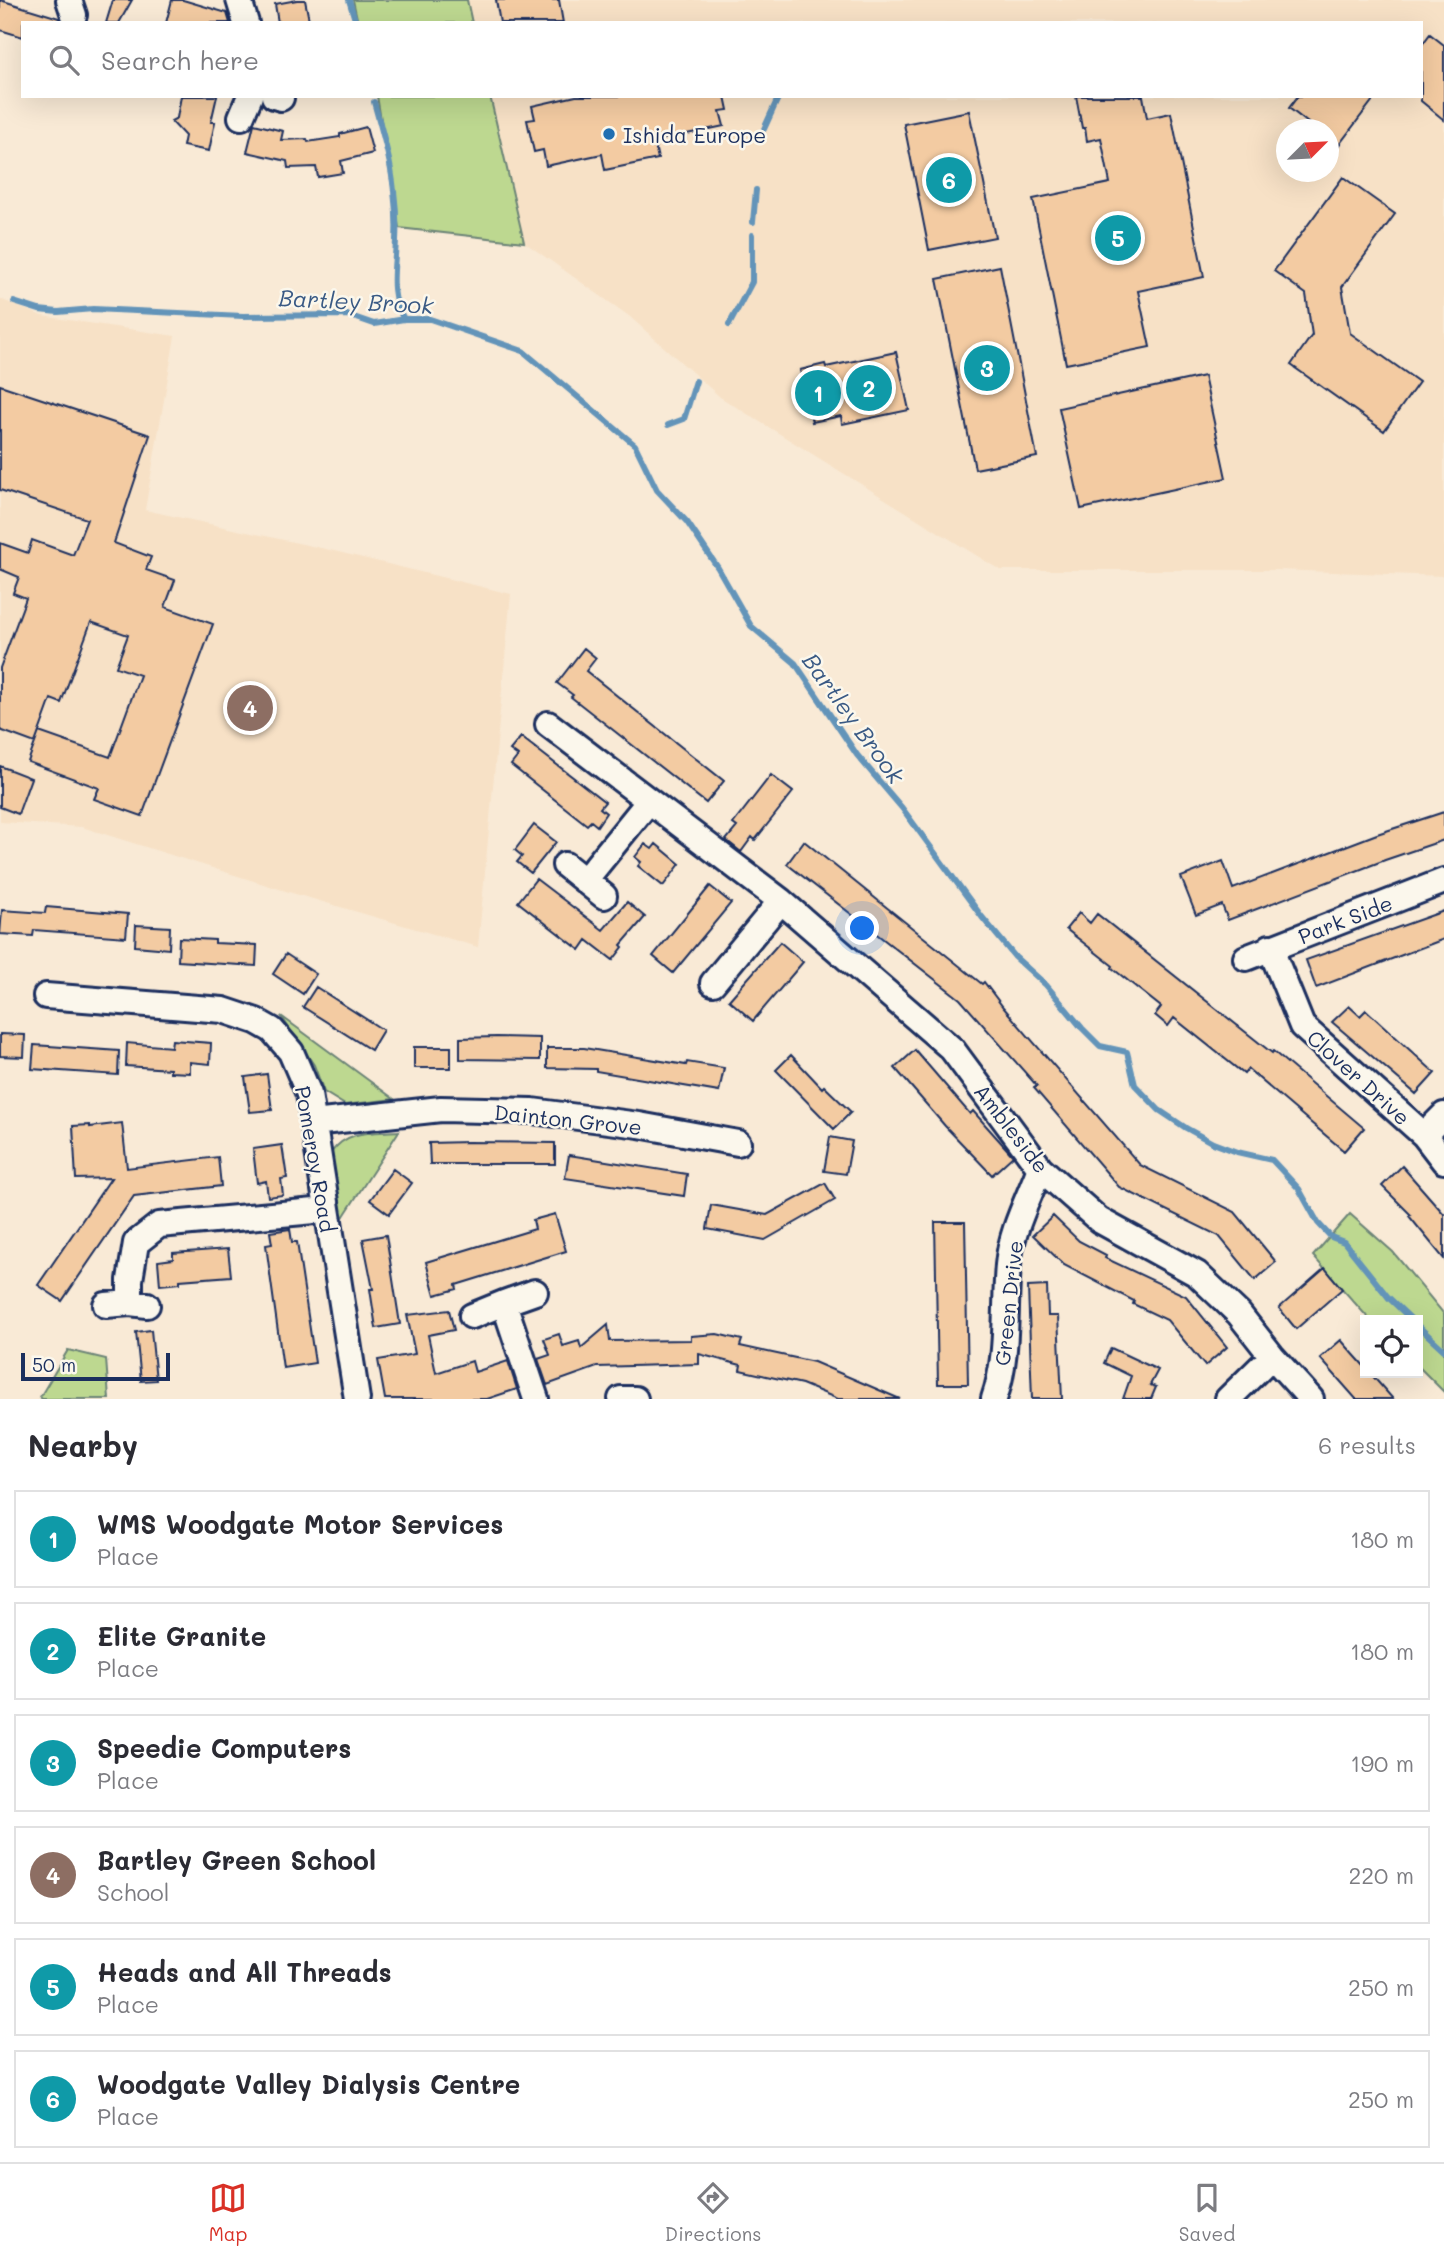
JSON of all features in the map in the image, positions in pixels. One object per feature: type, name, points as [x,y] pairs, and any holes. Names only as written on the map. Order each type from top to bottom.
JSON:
[{"type":"street","points":[[239,0],[245,21]]},
{"type":"street","name":"Ambleside","points":[[548,724],[781,901],[952,1049],[1040,1168],[1099,1220],[1197,1274],[1238,1314],[1311,1399]]},
{"type":"street","points":[[585,880],[649,801]]},
{"type":"street","points":[[565,865],[604,896]]},
{"type":"street","name":"Park Side","points":[[1246,958],[1444,881]]},
{"type":"street","points":[[713,983],[781,901]]},
{"type":"street","name":"Clover Drive","points":[[1270,947],[1302,1026],[1424,1135],[1444,1161]]},
{"type":"street","name":"Pomeroy Road","points":[[46,996],[223,1010],[256,1021],[272,1030],[291,1052],[309,1094],[357,1399]]},
{"type":"street","name":"Dainton Grove","points":[[313,1123],[441,1109],[532,1111],[639,1125],[738,1143]]},
{"type":"street","points":[[1424,1135],[1444,1115]]},
{"type":"street","name":"Green Drive","points":[[993,1399],[1000,1381],[1003,1357],[1008,1264],[1013,1235],[1040,1168]]},
{"type":"street","points":[[128,1304],[136,1243],[159,1225],[326,1210]]},
{"type":"street","points":[[472,1315],[535,1292]]},
{"type":"street","points":[[504,1303],[536,1399]]},
{"type":"street","points":[[1228,1399],[1272,1356]]},
{"type":"street","points":[[621,1399],[635,1399]]},
{"type":"shaded area","points":[[467,0],[1444,0],[1444,576],[1277,570],[1000,570],[720,397],[629,316],[524,242],[490,98],[1423,98],[1423,21],[472,21]]},
{"type":"shaded area","points":[[0,299],[42,316],[175,336],[145,510],[330,550],[511,594],[478,947],[292,893],[82,827],[0,822]]},
{"type":"green space","points":[[353,0],[467,0],[472,21],[358,21]]},
{"type":"green space","points":[[377,98],[490,98],[524,242],[399,228]]},
{"type":"green space","points":[[281,1016],[394,1099],[345,1105],[324,1092],[314,1065]]},
{"type":"green space","points":[[399,1131],[340,1222],[331,1153],[337,1145],[353,1136]]},
{"type":"green space","points":[[1350,1214],[1393,1252],[1444,1314],[1444,1392],[1423,1371],[1423,1315],[1366,1315],[1313,1256]]},
{"type":"green space","points":[[68,1350],[106,1359],[109,1399],[40,1397]]},
{"type":"building","points":[[0,0],[59,18],[60,21],[21,21],[21,36],[0,30]]},
{"type":"building","points":[[113,0],[132,0],[120,21],[107,21]]},
{"type":"building","points":[[172,0],[183,0],[227,13],[229,21],[167,21]]},
{"type":"building","points":[[305,0],[309,20],[278,21],[275,4]]},
{"type":"building","points":[[496,0],[559,0],[563,21],[500,21]]},
{"type":"building","points":[[1430,34],[1444,45],[1444,120],[1421,101],[1423,43]]},
{"type":"building","points":[[181,98],[217,98],[211,122],[215,122],[209,151],[183,146],[185,136],[171,121],[177,118]]},
{"type":"building","name":"Ishida Europe","points":[[567,98],[725,98],[728,110],[720,111],[724,126],[654,141],[658,159],[605,170],[602,154],[546,166],[543,150],[534,152],[527,120],[535,119],[532,106]]},
{"type":"building","points":[[1076,98],[1143,98],[1147,118],[1171,113],[1204,277],[1138,291],[1150,347],[1066,364],[1033,199],[1110,183],[1101,138],[1087,141],[1085,128],[1082,128]]},
{"type":"building","points":[[1296,98],[1374,98],[1339,145],[1339,119],[1303,119],[1289,108]]},
{"type":"building","points":[[969,111],[995,237],[929,250],[904,124]]},
{"type":"building","points":[[254,124],[283,131],[281,140],[307,139],[308,142],[340,137],[340,134],[366,127],[373,153],[341,161],[343,173],[318,177],[316,167],[288,168],[287,161],[247,152]]},
{"type":"building","points":[[1343,177],[1395,214],[1342,287],[1350,333],[1419,382],[1384,431],[1291,365],[1312,335],[1306,294],[1274,271]]},
{"type":"building","points":[[1000,266],[1037,457],[975,469],[937,279]]},
{"type":"building","points":[[896,352],[909,410],[842,424],[841,416],[812,422],[800,370]]},
{"type":"building","points":[[1204,376],[1226,478],[1081,509],[1059,408]]},
{"type":"building","points":[[0,385],[150,435],[114,543],[151,557],[146,570],[175,580],[165,607],[213,624],[142,816],[94,799],[99,788],[28,762],[35,743],[0,730],[0,668],[26,598],[13,593],[19,577],[0,569],[0,543],[28,553],[32,540],[73,555],[87,519],[0,490]],"holes":[[[91,622],[128,635],[116,667],[140,675],[110,757],[39,732],[51,699],[61,703]]]},
{"type":"building","points":[[584,648],[596,658],[586,671],[724,781],[706,803],[571,697],[573,695],[557,683]]},
{"type":"building","points":[[521,737],[605,802],[600,808],[606,813],[597,826],[591,821],[587,825],[511,765],[518,756],[510,750]]},
{"type":"building","points":[[0,766],[31,778],[18,814],[0,807]]},
{"type":"building","points":[[771,775],[793,792],[755,840],[752,837],[741,852],[726,840],[737,827],[733,824]]},
{"type":"building","points":[[1444,812],[1444,840],[1228,920],[1222,905],[1196,915],[1181,877],[1223,861],[1233,889],[1377,834]]},
{"type":"building","points":[[534,825],[556,842],[531,873],[517,862],[522,856],[515,850]]},
{"type":"building","points":[[804,841],[982,984],[984,982],[1140,1165],[1235,1212],[1276,1262],[1255,1280],[1219,1236],[1119,1187],[1034,1088],[1037,1086],[960,999],[787,864]]},
{"type":"building","points":[[645,844],[652,849],[656,844],[680,864],[663,886],[638,866],[641,862],[635,857]]},
{"type":"building","points":[[536,879],[603,930],[627,902],[645,917],[621,945],[623,947],[613,960],[587,940],[580,950],[518,902]]},
{"type":"building","points":[[710,886],[731,903],[673,973],[653,956]]},
{"type":"building","points":[[46,907],[128,914],[126,937],[34,930],[33,936],[0,934],[2,910],[45,913]]},
{"type":"building","points":[[1444,911],[1444,939],[1316,988],[1306,960]]},
{"type":"building","points":[[1079,913],[1090,923],[1097,914],[1272,1053],[1273,1051],[1364,1128],[1344,1151],[1248,1069],[1244,1074],[1174,1018],[1168,1026],[1155,1015],[1161,1007],[1066,929]]},
{"type":"building","points":[[136,925],[170,927],[169,949],[135,946]]},
{"type":"building","points":[[179,938],[257,945],[256,966],[178,961]]},
{"type":"building","points":[[780,942],[803,962],[753,1021],[729,1000]]},
{"type":"building","points":[[286,954],[316,974],[303,994],[273,974]]},
{"type":"building","points":[[316,987],[383,1030],[371,1050],[303,1007]]},
{"type":"building","points":[[1349,1006],[1360,1016],[1366,1010],[1435,1073],[1416,1094],[1332,1022]]},
{"type":"building","points":[[0,1034],[25,1035],[24,1057],[0,1056]]},
{"type":"building","points":[[460,1038],[540,1038],[540,1060],[460,1059]]},
{"type":"building","points":[[172,1040],[211,1043],[210,1064],[190,1062],[190,1073],[126,1066],[127,1043],[171,1047]]},
{"type":"building","points":[[34,1045],[119,1051],[118,1075],[32,1069]]},
{"type":"building","points":[[414,1047],[451,1047],[451,1068],[414,1068]]},
{"type":"building","points":[[547,1048],[584,1048],[686,1065],[687,1062],[724,1068],[719,1092],[596,1069],[547,1068]]},
{"type":"building","points":[[915,1050],[970,1114],[973,1111],[1013,1156],[992,1175],[895,1068]]},
{"type":"building","points":[[791,1055],[822,1088],[824,1086],[851,1112],[834,1129],[776,1070]]},
{"type":"building","points":[[267,1074],[272,1110],[250,1112],[245,1077]]},
{"type":"building","points":[[122,1123],[127,1168],[218,1157],[221,1186],[134,1196],[62,1301],[38,1285],[111,1178],[76,1179],[73,1126]]},
{"type":"building","points":[[830,1137],[852,1141],[846,1174],[824,1171]]},
{"type":"building","points":[[429,1143],[555,1143],[555,1164],[430,1164]]},
{"type":"building","points":[[282,1145],[287,1178],[281,1179],[283,1195],[268,1197],[266,1181],[257,1183],[253,1149]]},
{"type":"building","points":[[569,1155],[687,1174],[684,1196],[565,1178]]},
{"type":"building","points":[[1402,1166],[1444,1214],[1444,1259],[1409,1216],[1411,1215],[1382,1186]]},
{"type":"building","points":[[393,1169],[412,1183],[389,1214],[370,1200]]},
{"type":"building","points":[[825,1183],[835,1200],[765,1240],[707,1229],[711,1205],[767,1215]]},
{"type":"building","points":[[555,1214],[566,1251],[456,1285],[457,1289],[435,1295],[426,1262],[535,1229],[533,1220]]},
{"type":"building","points":[[1053,1216],[1079,1241],[1106,1255],[1105,1258],[1186,1296],[1227,1347],[1205,1366],[1167,1320],[1064,1265],[1033,1235]]},
{"type":"building","points":[[935,1222],[965,1222],[968,1384],[938,1384]]},
{"type":"building","points":[[290,1229],[292,1242],[297,1242],[315,1363],[283,1368],[266,1245],[272,1244],[270,1232]]},
{"type":"building","points":[[386,1235],[400,1324],[376,1328],[370,1289],[373,1289],[363,1239]]},
{"type":"building","points":[[228,1249],[231,1276],[180,1280],[180,1283],[160,1285],[158,1261],[173,1259],[173,1253]]},
{"type":"building","points":[[1325,1268],[1342,1289],[1296,1329],[1279,1308]]},
{"type":"building","points":[[1047,1286],[1048,1316],[1058,1316],[1062,1399],[1032,1399],[1028,1287]]},
{"type":"building","points":[[449,1310],[454,1330],[428,1335],[436,1373],[472,1361],[475,1372],[508,1361],[517,1389],[487,1399],[385,1399],[378,1360],[415,1354],[407,1315]]},
{"type":"building","points":[[608,1325],[610,1341],[691,1340],[691,1336],[717,1334],[742,1340],[740,1346],[814,1362],[900,1399],[838,1399],[802,1384],[740,1370],[741,1365],[699,1354],[699,1364],[597,1367],[547,1385],[538,1359],[550,1355],[544,1339],[559,1334],[563,1346],[579,1341],[581,1348]]},
{"type":"building","points":[[151,1330],[156,1380],[141,1381],[136,1332]]},
{"type":"building","points":[[1341,1340],[1360,1361],[1360,1378],[1374,1378],[1393,1399],[1356,1399],[1320,1358]]},
{"type":"building","points":[[1111,1348],[1158,1370],[1150,1385],[1156,1387],[1151,1399],[1123,1399],[1131,1376],[1104,1363]]},
{"type":"waterway","points":[[349,0],[355,21]]},
{"type":"waterway","points":[[764,129],[778,98]]},
{"type":"waterway","points":[[374,102],[393,180],[396,222],[394,290],[404,319]]},
{"type":"waterway","points":[[753,222],[756,190]]},
{"type":"waterway","points":[[729,325],[752,282],[752,235]]},
{"type":"waterway","name":"Bartley Brook","points":[[14,302],[39,310],[58,312],[93,309],[243,316],[348,315],[374,324],[404,319],[430,319],[523,351],[635,445],[657,490],[687,522],[718,568],[751,626],[795,663],[857,755],[902,808],[982,917],[1015,957],[1046,985],[1100,1046],[1127,1052],[1135,1085],[1159,1110],[1213,1143],[1272,1160],[1299,1189],[1318,1223],[1331,1237],[1344,1242],[1388,1297],[1407,1315]]},
{"type":"waterway","points":[[668,425],[684,419],[696,381]]},
{"type":"waterway","name":"Bartley Brook","points":[[1423,1331],[1444,1350]]},
{"type":"place","name":"Ishida Europe","points":[[609,134]]},
{"type":"place","name":"Woodgate Valley Dialysis Centre","points":[[949,180]]},
{"type":"place","name":"Heads and All Threads","points":[[1118,238]]},
{"type":"place","name":"Speedie Computers","points":[[987,368]]},
{"type":"place","name":"Elite Granite","points":[[869,388]]},
{"type":"place","name":"WMS Woodgate Motor Services","points":[[818,393]]},
{"type":"place","name":"Bartley Green School","points":[[250,708]]}]
